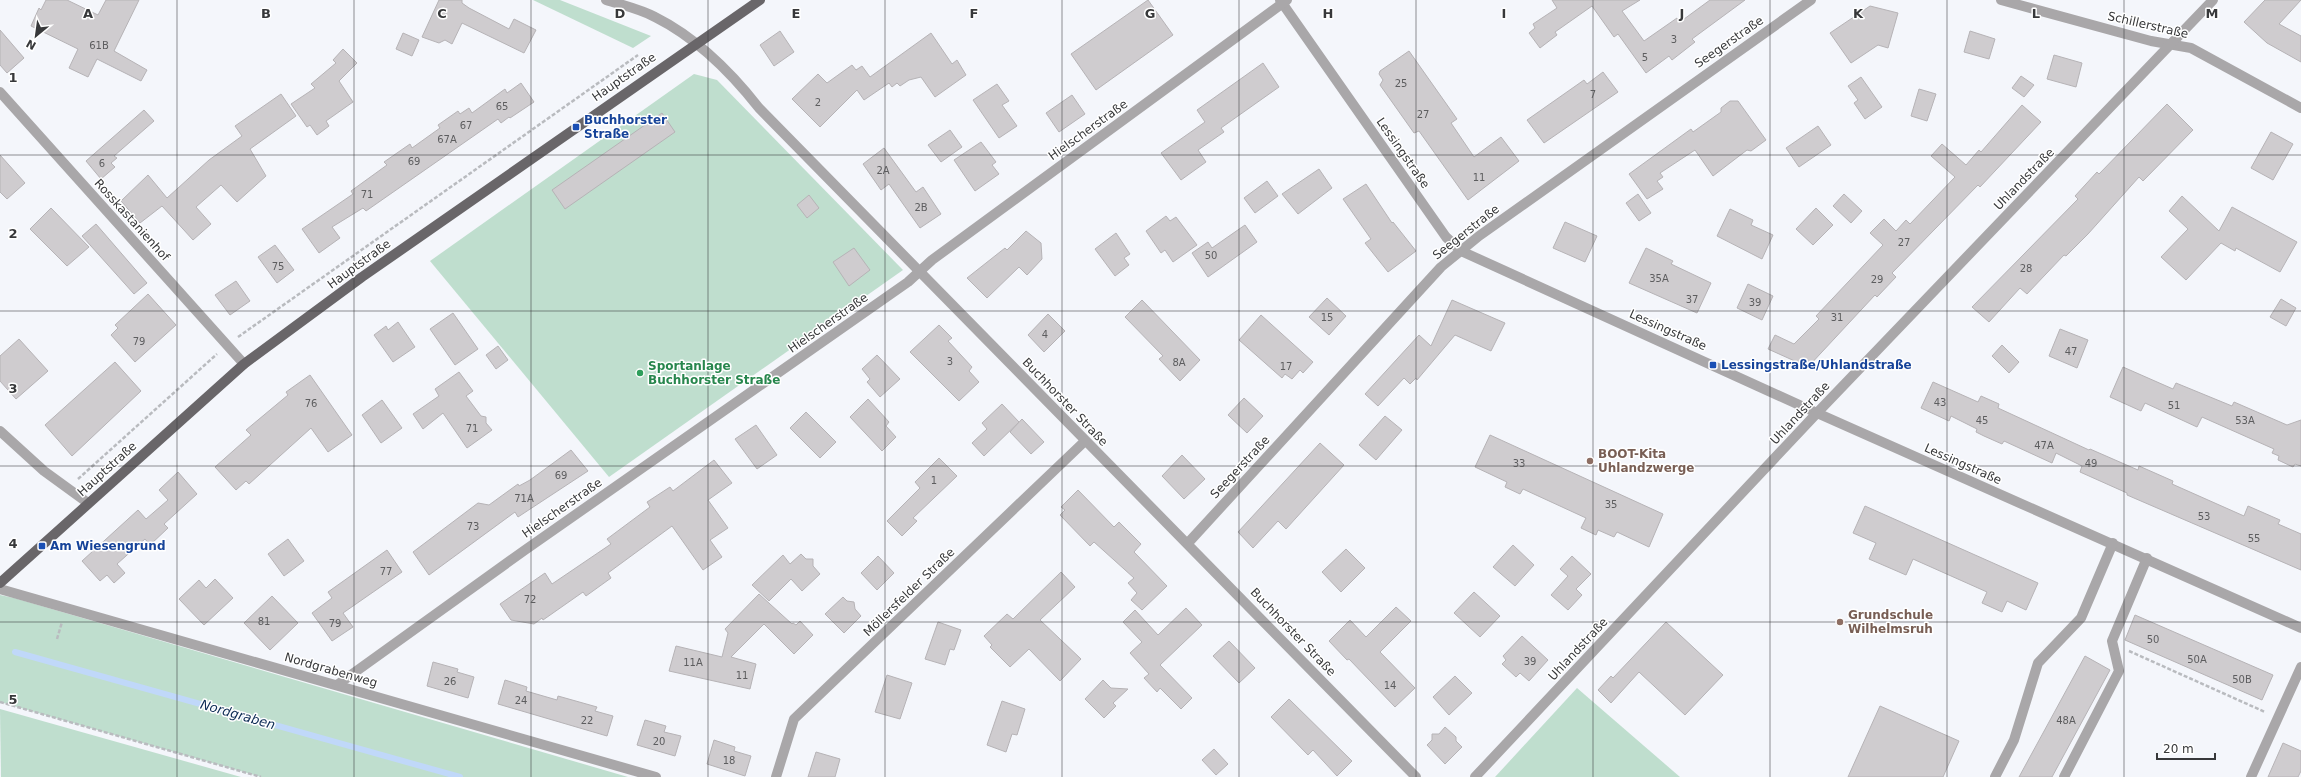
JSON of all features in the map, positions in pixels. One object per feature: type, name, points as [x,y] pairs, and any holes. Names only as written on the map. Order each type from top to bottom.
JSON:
[{"type":"main road","name":"Hauptstraße","points":[[0,583],[244,364],[362,277],[760,0]]},
{"type":"street","name":"Buchhorster Straße","points":[[606,0],[634,4],[698,42],[744,88],[759,108],[1085,441],[1188,543],[1416,777]]},
{"type":"street","name":"Seegerstraße","points":[[1188,543],[1441,267],[1461,251],[1811,0]]},
{"type":"street","name":"Schillerstraße","points":[[2001,0],[2151,41],[2191,48],[2301,108]]},
{"type":"street","name":"Uhlandstraße","points":[[1475,777],[1816,413],[2213,0]]},
{"type":"street","name":"Lessingstraße","points":[[1284,1],[1446,237],[1461,251],[1816,413],[2147,558],[2301,628]]},
{"type":"street","name":"Hielscherstraße","points":[[337,685],[531,546],[908,282],[932,260],[1284,1]]},
{"type":"street","name":"Rosskastanienhof","points":[[0,92],[244,364]]},
{"type":"street","points":[[0,431],[44,471],[88,503]]},
{"type":"street","name":"Möllersfelder Straße","points":[[776,777],[794,719],[1085,441]]},
{"type":"street","points":[[1995,777],[2014,740],[2038,663],[2081,618],[2112,543]]},
{"type":"street","points":[[2064,777],[2119,671],[2112,640],[2147,558]]},
{"type":"street","name":"Nordgrabenweg","points":[[0,589],[656,777]]},
{"type":"street","points":[[2251,777],[2301,668]]},
{"type":"path","points":[[75,482],[226,345],[638,55]]},
{"type":"path","points":[[57,639],[63,617]]},
{"type":"path","points":[[2113,644],[2278,718]]},
{"type":"path","points":[[0,702],[260,777]]},
{"type":"green space","points":[[533,0],[560,0],[651,36],[633,48]]},
{"type":"green space","name":"Sportanlage Buchhorster Straße","points":[[694,74],[717,80],[903,270],[609,477],[430,261]]},
{"type":"green space","points":[[0,595],[628,777],[261,777],[0,702]]},
{"type":"green space","points":[[1577,688],[1680,777],[1495,777]]},
{"type":"green space","points":[[0,709],[241,777],[1,777]]},
{"type":"building","points":[[46,0],[67,0],[98,15],[106,0],[139,0],[114,51],[147,70],[141,81],[97,59],[88,77],[69,68],[78,49],[31,26],[39,8],[41,10]]},
{"type":"building","points":[[439,0],[462,0],[462,3],[469,8],[509,29],[514,19],[536,30],[524,53],[462,23],[452,44],[445,40],[439,43],[422,37]]},
{"type":"building","points":[[1148,0],[1173,35],[1096,90],[1071,54]]},
{"type":"building","points":[[1552,0],[1640,0],[1622,11],[1644,41],[1677,18],[1680,22],[1710,0],[1745,0],[1692,39],[1695,42],[1672,60],[1669,56],[1646,73],[1618,34],[1614,37],[1592,6],[1555,32],[1557,35],[1540,48],[1529,33],[1535,28],[1533,24],[1557,8]]},
{"type":"building","points":[[2265,0],[2301,0],[2279,24],[2301,36],[2301,62],[2267,43],[2244,22]]},
{"type":"building","points":[[1870,6],[1898,13],[1888,48],[1878,45],[1851,63],[1830,33]]},
{"type":"building","points":[[0,30],[24,58],[7,73],[0,65]]},
{"type":"building","points":[[780,31],[794,52],[774,66],[760,45]]},
{"type":"building","points":[[1970,31],[1995,39],[1989,59],[1964,52]]},
{"type":"building","points":[[403,33],[419,40],[412,56],[396,49]]},
{"type":"building","points":[[931,33],[952,64],[957,60],[966,75],[935,97],[921,77],[909,80],[900,86],[897,83],[892,87],[889,83],[864,100],[857,90],[820,127],[792,99],[818,74],[827,83],[852,65],[856,70],[862,66],[870,77]]},
{"type":"building","points":[[343,49],[357,63],[339,81],[353,102],[326,121],[329,126],[317,135],[310,125],[307,127],[291,104],[315,88],[311,84],[336,63],[333,60]]},
{"type":"building","points":[[1409,51],[1457,119],[1451,123],[1474,157],[1501,137],[1519,161],[1468,200],[1419,131],[1414,133],[1380,85],[1383,80],[1379,74],[1380,71]]},
{"type":"building","points":[[2054,55],[2082,63],[2076,87],[2047,79]]},
{"type":"building","points":[[1263,63],[1279,87],[1221,128],[1224,132],[1198,150],[1206,162],[1181,180],[1161,153],[1205,122],[1197,110]]},
{"type":"building","points":[[1603,72],[1618,92],[1544,143],[1527,120],[1584,80],[1587,84]]},
{"type":"building","points":[[2021,76],[2034,85],[2024,97],[2012,88]]},
{"type":"building","points":[[1861,77],[1882,107],[1865,119],[1854,103],[1858,100],[1848,86]]},
{"type":"building","points":[[521,83],[534,102],[501,123],[498,119],[366,211],[363,208],[332,227],[340,238],[319,253],[302,229],[353,194],[351,191],[387,165],[384,162],[410,144],[412,148],[440,128],[438,125],[458,111],[460,114],[469,108],[472,113],[505,89],[507,93]]},
{"type":"building","points":[[997,84],[1009,101],[1002,105],[1017,126],[999,138],[973,100]]},
{"type":"building","points":[[1919,89],[1936,94],[1927,121],[1911,116]]},
{"type":"building","points":[[281,94],[296,116],[250,149],[266,176],[237,202],[221,185],[196,207],[211,224],[193,240],[162,206],[140,223],[121,201],[148,175],[167,198],[209,160],[242,136],[235,126]]},
{"type":"building","points":[[1072,95],[1085,114],[1059,132],[1046,113]]},
{"type":"building","points":[[1730,101],[1738,101],[1766,140],[1751,151],[1747,150],[1713,176],[1695,150],[1660,173],[1663,177],[1657,181],[1663,189],[1647,199],[1629,174],[1691,129],[1693,132],[1721,112],[1721,108]]},
{"type":"building","points":[[2167,104],[2193,130],[2143,181],[2139,177],[2088,234],[2066,256],[2064,255],[2027,294],[2020,288],[1989,322],[1972,307],[2078,199],[2075,196],[2097,172],[2099,174]]},
{"type":"building","points":[[2022,105],[2041,122],[1980,187],[1978,185],[1892,273],[1896,277],[1877,297],[1875,295],[1808,367],[1768,349],[1775,335],[1794,344],[1819,319],[1816,316],[1883,245],[1870,233],[1884,219],[1896,231],[1906,220],[1910,224],[1955,177],[1931,156],[1942,144],[1966,165],[1979,150],[1981,152]]},
{"type":"building","points":[[144,110],[154,121],[114,156],[117,158],[111,163],[115,167],[101,179],[86,161]]},
{"type":"building","points":[[662,113],[675,132],[565,209],[552,190]]},
{"type":"building","points":[[1818,126],[1831,145],[1799,167],[1786,148]]},
{"type":"building","points":[[950,130],[962,147],[941,162],[928,145]]},
{"type":"building","points":[[2271,132],[2293,144],[2273,180],[2251,168]]},
{"type":"building","points":[[981,142],[996,162],[992,165],[999,174],[975,191],[954,160]]},
{"type":"building","points":[[884,148],[916,192],[923,187],[941,214],[920,228],[889,184],[881,190],[863,164]]},
{"type":"building","points":[[0,155],[25,183],[7,199],[0,192]]},
{"type":"building","points":[[1319,169],[1332,188],[1298,214],[1282,194]]},
{"type":"building","points":[[1267,181],[1278,196],[1255,213],[1244,198]]},
{"type":"building","points":[[1366,184],[1392,223],[1393,222],[1416,251],[1388,272],[1365,243],[1371,239],[1343,199]]},
{"type":"building","points":[[1638,194],[1651,213],[1639,221],[1626,203]]},
{"type":"building","points":[[1844,194],[1862,211],[1851,223],[1833,206]]},
{"type":"building","points":[[809,195],[819,208],[807,218],[797,205]]},
{"type":"building","points":[[2182,196],[2219,231],[2232,207],[2297,242],[2280,272],[2236,248],[2235,251],[2221,243],[2186,280],[2161,257],[2188,229],[2169,211]]},
{"type":"building","points":[[51,208],[89,247],[67,266],[30,229]]},
{"type":"building","points":[[1816,208],[1833,225],[1813,245],[1796,229]]},
{"type":"building","points":[[1730,209],[1753,220],[1751,225],[1773,235],[1762,259],[1717,236]]},
{"type":"building","points":[[1166,216],[1170,221],[1176,217],[1197,245],[1173,262],[1165,250],[1161,253],[1146,231]]},
{"type":"building","points":[[1565,222],[1597,236],[1585,262],[1553,248]]},
{"type":"building","points":[[96,224],[147,283],[134,294],[82,236]]},
{"type":"building","points":[[1245,225],[1257,242],[1208,277],[1192,253],[1208,242],[1212,248]]},
{"type":"building","points":[[1026,231],[1041,243],[1042,259],[1027,275],[1019,267],[987,298],[967,278],[1005,248],[1007,250]]},
{"type":"building","points":[[1116,233],[1130,254],[1124,258],[1129,265],[1115,276],[1095,249]]},
{"type":"building","points":[[275,245],[294,270],[277,283],[258,257]]},
{"type":"building","points":[[854,248],[870,270],[849,286],[833,262]]},
{"type":"building","points":[[1646,248],[1673,261],[1671,264],[1711,283],[1697,313],[1629,283]]},
{"type":"building","points":[[236,281],[250,301],[230,315],[215,295]]},
{"type":"building","points":[[1748,284],[1773,296],[1762,320],[1737,308]]},
{"type":"building","points":[[148,294],[176,325],[135,362],[111,335],[118,328],[115,325]]},
{"type":"building","points":[[1327,298],[1346,316],[1329,335],[1309,317]]},
{"type":"building","points":[[2281,299],[2296,308],[2286,326],[2270,317]]},
{"type":"building","points":[[1142,300],[1200,360],[1180,381],[1159,359],[1163,356],[1125,317]]},
{"type":"building","points":[[1452,300],[1505,323],[1491,351],[1455,335],[1417,380],[1416,378],[1410,384],[1404,378],[1378,406],[1365,394],[1419,335],[1431,346]]},
{"type":"building","points":[[453,313],[478,349],[455,365],[430,329]]},
{"type":"building","points":[[1048,314],[1065,331],[1044,352],[1028,335]]},
{"type":"building","points":[[1261,315],[1313,362],[1303,373],[1300,370],[1292,379],[1285,374],[1282,378],[1239,340]]},
{"type":"building","points":[[398,322],[415,347],[393,362],[374,335],[386,326],[388,330]]},
{"type":"building","points":[[939,325],[952,338],[948,341],[972,367],[969,371],[979,382],[959,401],[910,352]]},
{"type":"building","points":[[2060,329],[2088,340],[2077,368],[2049,356]]},
{"type":"building","points":[[19,339],[48,371],[16,399],[0,381],[0,356]]},
{"type":"building","points":[[2002,345],[2019,362],[2009,373],[1992,356]]},
{"type":"building","points":[[498,346],[508,360],[496,369],[486,355]]},
{"type":"building","points":[[877,355],[900,379],[880,397],[867,382],[870,379],[862,369]]},
{"type":"building","points":[[115,362],[141,391],[72,456],[45,425]]},
{"type":"building","points":[[2123,367],[2173,389],[2176,383],[2232,406],[2234,402],[2287,425],[2301,420],[2301,466],[2295,464],[2293,467],[2278,460],[2279,456],[2272,453],[2274,449],[2202,417],[2197,427],[2145,403],[2141,411],[2110,397]]},
{"type":"building","points":[[459,372],[473,391],[466,396],[481,416],[486,417],[486,423],[492,430],[467,448],[443,413],[423,429],[413,414],[439,396],[435,389]]},
{"type":"building","points":[[310,375],[352,435],[328,452],[311,428],[249,484],[246,481],[236,490],[215,467],[251,435],[246,430],[288,395],[286,392]]},
{"type":"building","points":[[1933,382],[1978,402],[1981,396],[1999,404],[1998,408],[2089,450],[2090,449],[2138,470],[2139,466],[2173,481],[2172,484],[2244,516],[2248,506],[2280,520],[2278,524],[2301,534],[2301,570],[2127,495],[2127,493],[2080,472],[2082,466],[2056,453],[2052,463],[2004,441],[2002,444],[1984,436],[1976,432],[1977,429],[1951,416],[1949,421],[1921,408]]},
{"type":"building","points":[[1244,398],[1263,416],[1247,433],[1228,415]]},
{"type":"building","points":[[868,399],[889,422],[886,426],[896,437],[882,451],[850,417]]},
{"type":"building","points":[[382,400],[402,428],[381,443],[362,415]]},
{"type":"building","points":[[1002,404],[1019,422],[984,456],[972,443],[987,429],[982,423]]},
{"type":"building","points":[[806,412],[836,442],[820,458],[790,428]]},
{"type":"building","points":[[1385,416],[1402,430],[1376,460],[1359,445]]},
{"type":"building","points":[[1022,419],[1044,442],[1031,454],[1010,432]]},
{"type":"building","points":[[756,425],[777,455],[757,469],[735,439]]},
{"type":"building","points":[[1490,435],[1663,514],[1649,547],[1617,532],[1614,537],[1598,530],[1596,535],[1581,528],[1586,518],[1523,489],[1520,494],[1505,487],[1507,482],[1475,467]]},
{"type":"building","points":[[1320,443],[1344,465],[1286,529],[1278,521],[1253,548],[1238,532]]},
{"type":"building","points":[[571,450],[588,471],[518,517],[515,512],[429,575],[413,552],[478,503],[489,505],[518,484],[519,486],[530,480]]},
{"type":"building","points":[[1182,455],[1205,479],[1184,499],[1162,476]]},
{"type":"building","points":[[939,458],[957,476],[913,518],[917,521],[902,536],[887,521],[920,488],[915,482]]},
{"type":"building","points":[[714,460],[732,483],[708,500],[728,528],[710,540],[722,557],[703,570],[672,526],[608,573],[611,578],[586,596],[583,592],[543,620],[542,618],[534,624],[511,620],[500,604],[545,573],[552,584],[611,544],[607,539],[650,507],[647,502],[670,487],[673,491]]},
{"type":"building","points":[[178,472],[197,494],[164,524],[168,528],[150,545],[145,539],[117,564],[125,573],[114,583],[107,575],[100,581],[82,561],[138,510],[146,519],[168,500],[159,490]]},
{"type":"building","points":[[1078,490],[1114,527],[1119,522],[1141,544],[1134,552],[1167,586],[1142,610],[1131,600],[1137,593],[1128,583],[1134,578],[1094,542],[1090,546],[1060,515],[1065,510],[1061,507]]},
{"type":"building","points":[[1865,506],[2038,583],[2026,610],[2007,601],[2002,612],[1982,603],[1987,592],[1913,559],[1906,575],[1869,559],[1876,543],[1853,533]]},
{"type":"building","points":[[288,539],[304,561],[284,576],[268,554]]},
{"type":"building","points":[[1513,545],[1534,565],[1515,586],[1493,567]]},
{"type":"building","points":[[1346,549],[1365,568],[1341,592],[1322,572]]},
{"type":"building","points":[[387,550],[402,572],[343,613],[353,627],[332,641],[312,613],[332,598],[328,592]]},
{"type":"building","points":[[801,554],[806,559],[813,559],[813,566],[820,574],[802,591],[791,579],[769,601],[752,585],[783,555],[790,564]]},
{"type":"building","points":[[878,556],[894,573],[877,590],[861,573]]},
{"type":"building","points":[[1572,556],[1591,574],[1576,589],[1582,595],[1568,610],[1551,595],[1568,576],[1560,569]]},
{"type":"building","points":[[1061,572],[1075,587],[1040,620],[1081,659],[1060,681],[1029,649],[1010,667],[990,647],[992,645],[984,636],[1007,614],[1013,619]]},
{"type":"building","points":[[215,579],[233,598],[204,625],[179,599],[199,580],[206,588]]},
{"type":"building","points":[[1474,592],[1500,616],[1480,637],[1454,613]]},
{"type":"building","points":[[759,594],[792,624],[793,623],[796,625],[800,621],[813,635],[794,654],[764,624],[731,657],[756,664],[750,689],[669,671],[676,646],[722,657],[728,633],[725,629]]},
{"type":"building","points":[[272,596],[298,623],[270,650],[244,623]]},
{"type":"building","points":[[843,597],[847,601],[854,602],[855,609],[861,616],[844,633],[825,614]]},
{"type":"building","points":[[1396,607],[1411,621],[1380,652],[1415,688],[1395,707],[1349,659],[1347,660],[1329,641],[1350,620],[1366,637]]},
{"type":"building","points":[[1186,608],[1202,625],[1160,665],[1192,698],[1181,709],[1160,688],[1157,692],[1144,678],[1149,674],[1130,653],[1142,642],[1123,622],[1135,610],[1158,635]]},
{"type":"building","points":[[2135,615],[2273,675],[2262,700],[2125,640]]},
{"type":"building","points":[[938,622],[961,630],[954,650],[950,649],[945,665],[925,659]]},
{"type":"building","points":[[1666,622],[1723,675],[1685,715],[1639,672],[1611,703],[1598,690],[1611,676],[1613,678]]},
{"type":"building","points":[[1522,636],[1548,660],[1529,681],[1520,673],[1516,677],[1502,664],[1506,660],[1503,656]]},
{"type":"building","points":[[1229,641],[1255,668],[1239,683],[1213,656]]},
{"type":"building","points":[[2085,656],[2110,670],[2052,777],[2019,777]]},
{"type":"building","points":[[433,662],[458,669],[457,672],[474,677],[468,698],[427,686]]},
{"type":"building","points":[[887,675],[912,683],[900,719],[875,712]]},
{"type":"building","points":[[1455,676],[1472,693],[1449,715],[1433,697]]},
{"type":"building","points":[[505,680],[527,687],[526,691],[557,700],[558,696],[597,707],[595,711],[613,716],[607,736],[498,704]]},
{"type":"building","points":[[1103,680],[1111,688],[1128,689],[1113,703],[1116,706],[1104,718],[1085,699]]},
{"type":"building","points":[[1289,699],[1352,761],[1337,776],[1313,750],[1308,755],[1271,717]]},
{"type":"building","points":[[1002,701],[1025,709],[1017,735],[1012,734],[1006,752],[987,745]]},
{"type":"building","points":[[1880,706],[1959,741],[1943,777],[1848,777]]},
{"type":"building","points":[[645,720],[666,726],[664,732],[681,736],[675,756],[637,745]]},
{"type":"building","points":[[1445,727],[1456,737],[1456,741],[1462,747],[1445,764],[1427,745],[1432,740],[1432,734],[1439,734]]},
{"type":"building","points":[[714,740],[735,747],[734,751],[751,756],[745,776],[707,764]]},
{"type":"building","points":[[2283,743],[2301,751],[2301,771],[2298,777],[2268,777]]},
{"type":"building","points":[[1214,749],[1228,764],[1216,775],[1202,760]]},
{"type":"building","points":[[816,752],[840,759],[835,777],[808,777]]},
{"type":"waterway","name":"Nordgraben","points":[[15,652],[460,777]]},
{"type":"place","name":"Buchhorster Straße","points":[[576,127]]},
{"type":"place","name":"Lessingstraße/Uhlandstraße","points":[[1713,365]]},
{"type":"place","name":"Sportanlage Buchhorster Straße","points":[[640,373]]},
{"type":"place","name":"BOOT-Kita Uhlandzwerge","points":[[1590,461]]},
{"type":"place","name":"Am Wiesengrund","points":[[42,546]]},
{"type":"place","name":"Grundschule Wilhelmsruh","points":[[1840,622]]}]
